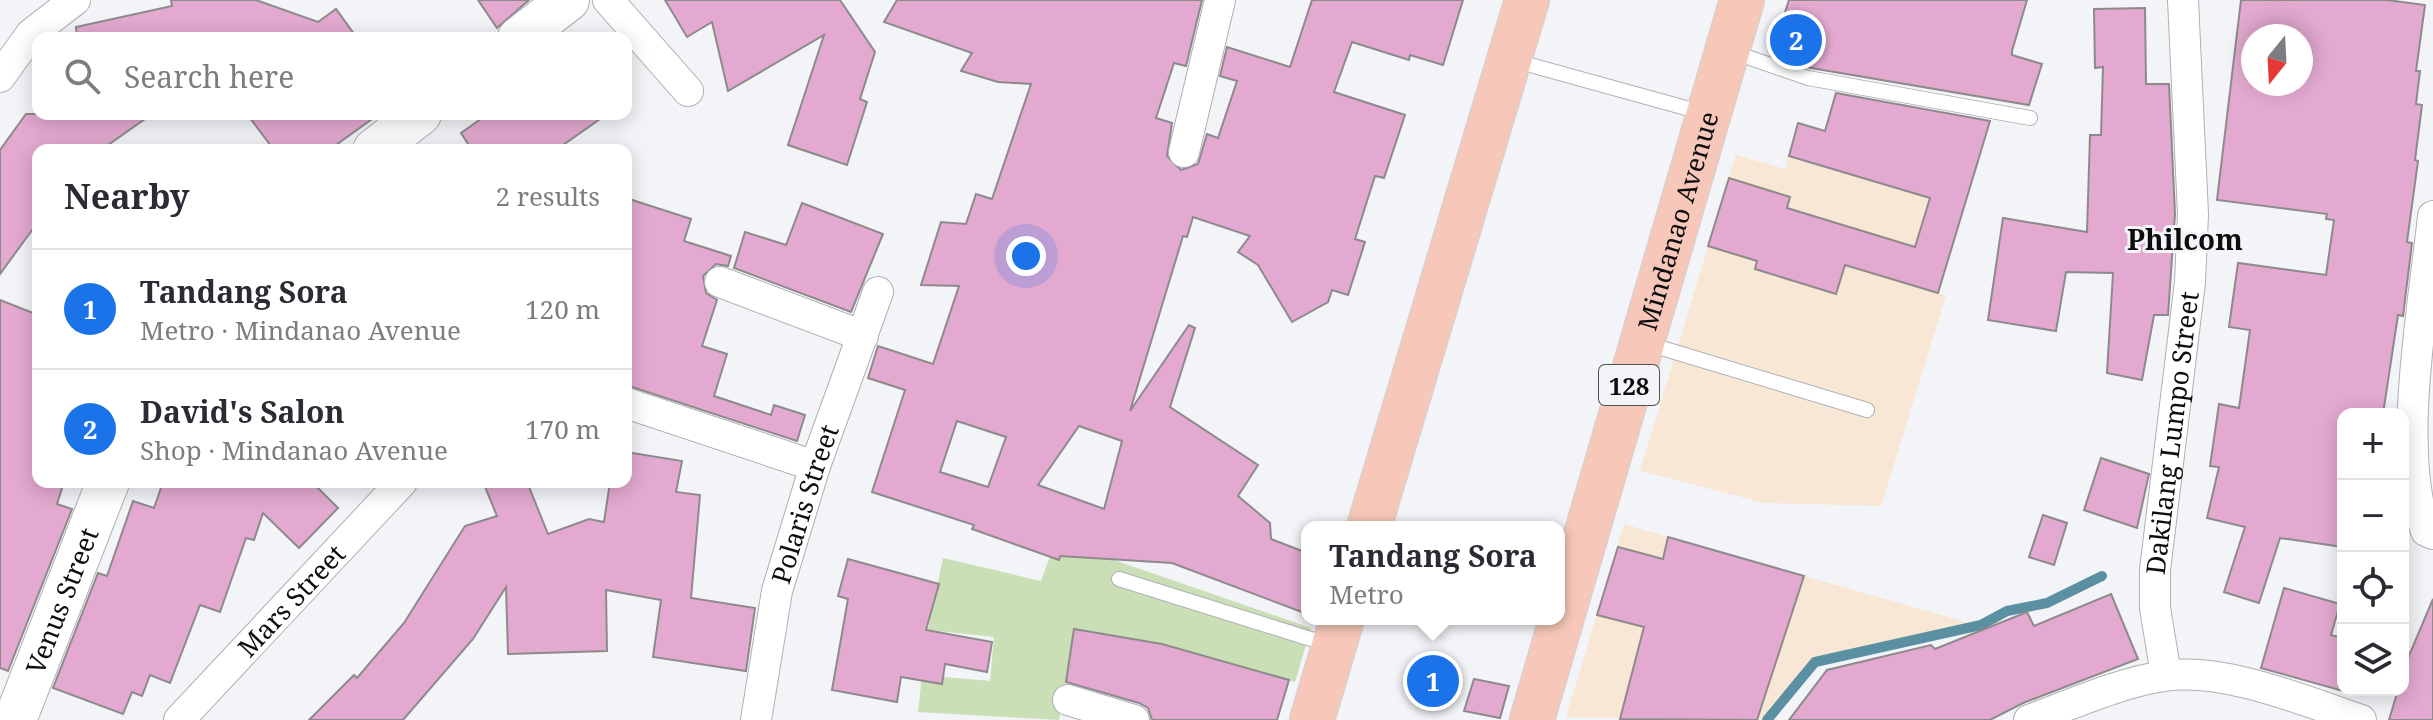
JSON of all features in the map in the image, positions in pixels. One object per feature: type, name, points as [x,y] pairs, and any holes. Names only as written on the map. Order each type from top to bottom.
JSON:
[{"type":"main road","points":[[1371,521],[1527,0]]},
{"type":"main road","name":"Mindanao Avenue","points":[[1565,606],[1742,0]]},
{"type":"main road","name":"Mindanao Avenue","points":[[1532,720],[1559,625]]},
{"type":"main road","points":[[1312,720],[1338,633]]},
{"type":"street","points":[[34,32],[75,0]]},
{"type":"street","points":[[527,32],[568,0]]},
{"type":"street","points":[[608,0],[688,91]]},
{"type":"street","points":[[1184,152],[1220,0]]},
{"type":"street","name":"Dakilang Lumpo Street","points":[[2166,675],[2155,608],[2155,570],[2190,282],[2193,214],[2183,0]]},
{"type":"street","points":[[0,77],[32,33]]},
{"type":"street","points":[[382,144],[412,120]]},
{"type":"street","points":[[2433,216],[2412,433],[2417,506],[2426,531],[2433,534]]},
{"type":"street","points":[[720,282],[863,336]]},
{"type":"street","name":"Polaris Street","points":[[756,720],[777,591],[815,466],[878,292]]},
{"type":"street","points":[[632,405],[815,466]]},
{"type":"street","name":"Venus Street","points":[[15,720],[106,488]]},
{"type":"street","name":"Mars Street","points":[[179,720],[396,488]]},
{"type":"street","points":[[2029,720],[2119,687],[2166,675],[2215,678],[2278,692],[2361,720]]},
{"type":"street","points":[[1068,700],[1134,720]]},
{"type":"lane","points":[[1727,50],[1808,78],[2030,118]]},
{"type":"lane","points":[[1509,59],[1709,114]]},
{"type":"lane","points":[[1641,342],[1867,410]]},
{"type":"lane","points":[[1119,579],[1301,624]]},
{"type":"lane","points":[[1306,625],[1338,633]]},
{"type":"shaded area","points":[[1798,123],[1974,175],[1939,293],[1946,296],[1881,506],[1765,503],[1640,471],[1736,155],[1785,169]]},
{"type":"shaded area","points":[[1624,524],[1973,624],[1814,657],[1760,720],[1566,717]]},
{"type":"green space","points":[[1056,540],[1311,628],[1295,682],[1162,644],[1075,629],[1059,720],[918,712],[922,675],[990,681],[994,637],[928,630],[943,558],[1041,581]]},
{"type":"building","points":[[171,0],[256,0],[318,22],[336,9],[353,32],[76,32],[76,27],[172,6]]},
{"type":"building","points":[[478,0],[529,0],[497,28]]},
{"type":"building","points":[[665,0],[840,0],[875,52],[860,99],[867,102],[847,165],[788,145],[824,35],[728,91],[712,22],[687,37]]},
{"type":"building","points":[[897,0],[1202,0],[1186,66],[1174,63],[1156,118],[1172,123],[1167,156],[1181,170],[1198,164],[1207,134],[1218,138],[1237,81],[1220,76],[1227,47],[1290,67],[1312,0],[1463,0],[1443,65],[1410,55],[1409,60],[1352,42],[1334,92],[1405,115],[1384,178],[1375,176],[1355,239],[1365,242],[1348,295],[1332,290],[1328,302],[1292,322],[1258,265],[1238,252],[1250,236],[1193,217],[1187,237],[1183,236],[1130,411],[1189,325],[1195,328],[1170,407],[1258,465],[1238,496],[1270,523],[1271,539],[1301,551],[1301,612],[1172,563],[1060,556],[1059,560],[972,529],[974,525],[872,492],[905,390],[868,378],[878,346],[933,364],[959,286],[921,285],[941,222],[966,224],[976,194],[992,199],[1031,84],[998,82],[961,71],[972,53],[884,22]],"holes":[[[957,421],[1006,437],[988,487],[940,472]],[[1079,426],[1122,441],[1104,509],[1038,485]]]},
{"type":"building","points":[[1789,0],[2027,0],[2012,55],[2042,64],[2029,105],[1811,68],[1771,55]]},
{"type":"building","points":[[2241,0],[2387,0],[2425,5],[2416,71],[2420,71],[2416,104],[2422,105],[2407,242],[2412,243],[2403,316],[2398,315],[2384,408],[2337,408],[2337,546],[2280,538],[2259,603],[2224,592],[2245,527],[2207,518],[2219,467],[2210,466],[2219,404],[2239,408],[2250,330],[2229,327],[2238,263],[2326,275],[2334,220],[2326,219],[2327,214],[2217,200]]},
{"type":"building","points":[[2145,8],[2146,84],[2169,84],[2175,214],[2168,315],[2154,315],[2142,380],[2107,373],[2113,273],[2066,272],[2056,331],[1988,320],[2003,218],[2087,232],[2090,135],[2101,135],[2103,67],[2095,68],[2094,9]]},
{"type":"building","points":[[1836,93],[1990,121],[1938,293],[1845,265],[1836,294],[1755,269],[1757,261],[1708,246],[1729,178],[1790,197],[1787,208],[1915,247],[1930,198],[1789,156],[1798,123],[1825,131]]},
{"type":"building","points":[[26,114],[32,114],[32,120],[144,120],[110,144],[32,144],[32,230],[0,274],[0,150]]},
{"type":"building","points":[[252,120],[371,120],[337,144],[270,144]]},
{"type":"building","points":[[479,120],[598,120],[564,144],[468,144],[461,133]]},
{"type":"building","points":[[632,200],[691,219],[684,241],[731,256],[728,266],[716,264],[703,276],[706,293],[717,300],[702,346],[727,354],[714,396],[771,415],[774,405],[805,415],[797,441],[632,387]]},
{"type":"building","points":[[802,203],[883,234],[851,312],[734,268],[745,232],[786,245]]},
{"type":"building","points":[[0,300],[32,313],[32,488],[62,488],[57,504],[72,509],[8,671],[0,668]]},
{"type":"building","points":[[632,453],[682,461],[676,492],[700,495],[691,598],[755,608],[746,671],[653,657],[661,600],[606,590],[607,651],[508,654],[506,587],[473,639],[403,720],[309,720],[354,675],[357,678],[404,623],[465,526],[497,516],[485,488],[529,488],[548,534],[589,519],[604,522],[609,488],[632,488]]},
{"type":"building","points":[[2101,458],[2149,474],[2137,528],[2084,510]]},
{"type":"building","points":[[161,488],[318,488],[338,508],[299,548],[263,513],[254,540],[246,538],[220,612],[200,605],[170,683],[150,675],[142,696],[132,692],[123,714],[53,688],[98,573],[107,576],[133,501],[154,508]]},
{"type":"building","points":[[2043,515],[2067,523],[2054,565],[2029,557]]},
{"type":"building","points":[[1668,537],[1804,576],[1757,720],[1620,719],[1644,627],[1597,615],[1618,547],[1663,559]]},
{"type":"building","points":[[848,559],[939,584],[926,630],[992,642],[987,672],[945,664],[942,684],[901,677],[897,702],[832,690],[848,599],[838,596]]},
{"type":"building","points":[[2284,588],[2337,603],[2331,635],[2337,636],[2337,689],[2261,668]]},
{"type":"building","points":[[2111,594],[2138,659],[2023,703],[1990,720],[1789,720],[1827,670],[1931,645],[1935,649],[2027,612],[2034,626]]},
{"type":"building","points":[[2433,599],[2433,720],[2389,720],[2396,696],[2409,696],[2409,656]]},
{"type":"building","points":[[1074,629],[1162,644],[1289,680],[1277,720],[1152,720],[1148,708],[1139,703],[1066,682]]},
{"type":"building","points":[[1474,679],[1509,686],[1500,718],[1464,711]]},
{"type":"waterway","points":[[1767,720],[1815,662],[1981,625],[2007,611],[2047,603],[2102,576]]},
{"type":"place","name":"David's Salon","points":[[1796,40]]},
{"type":"place","name":"Tandang Sora","points":[[1433,681]]},
{"type":"district","name":"Philcom","points":[[2185,239]]}]
